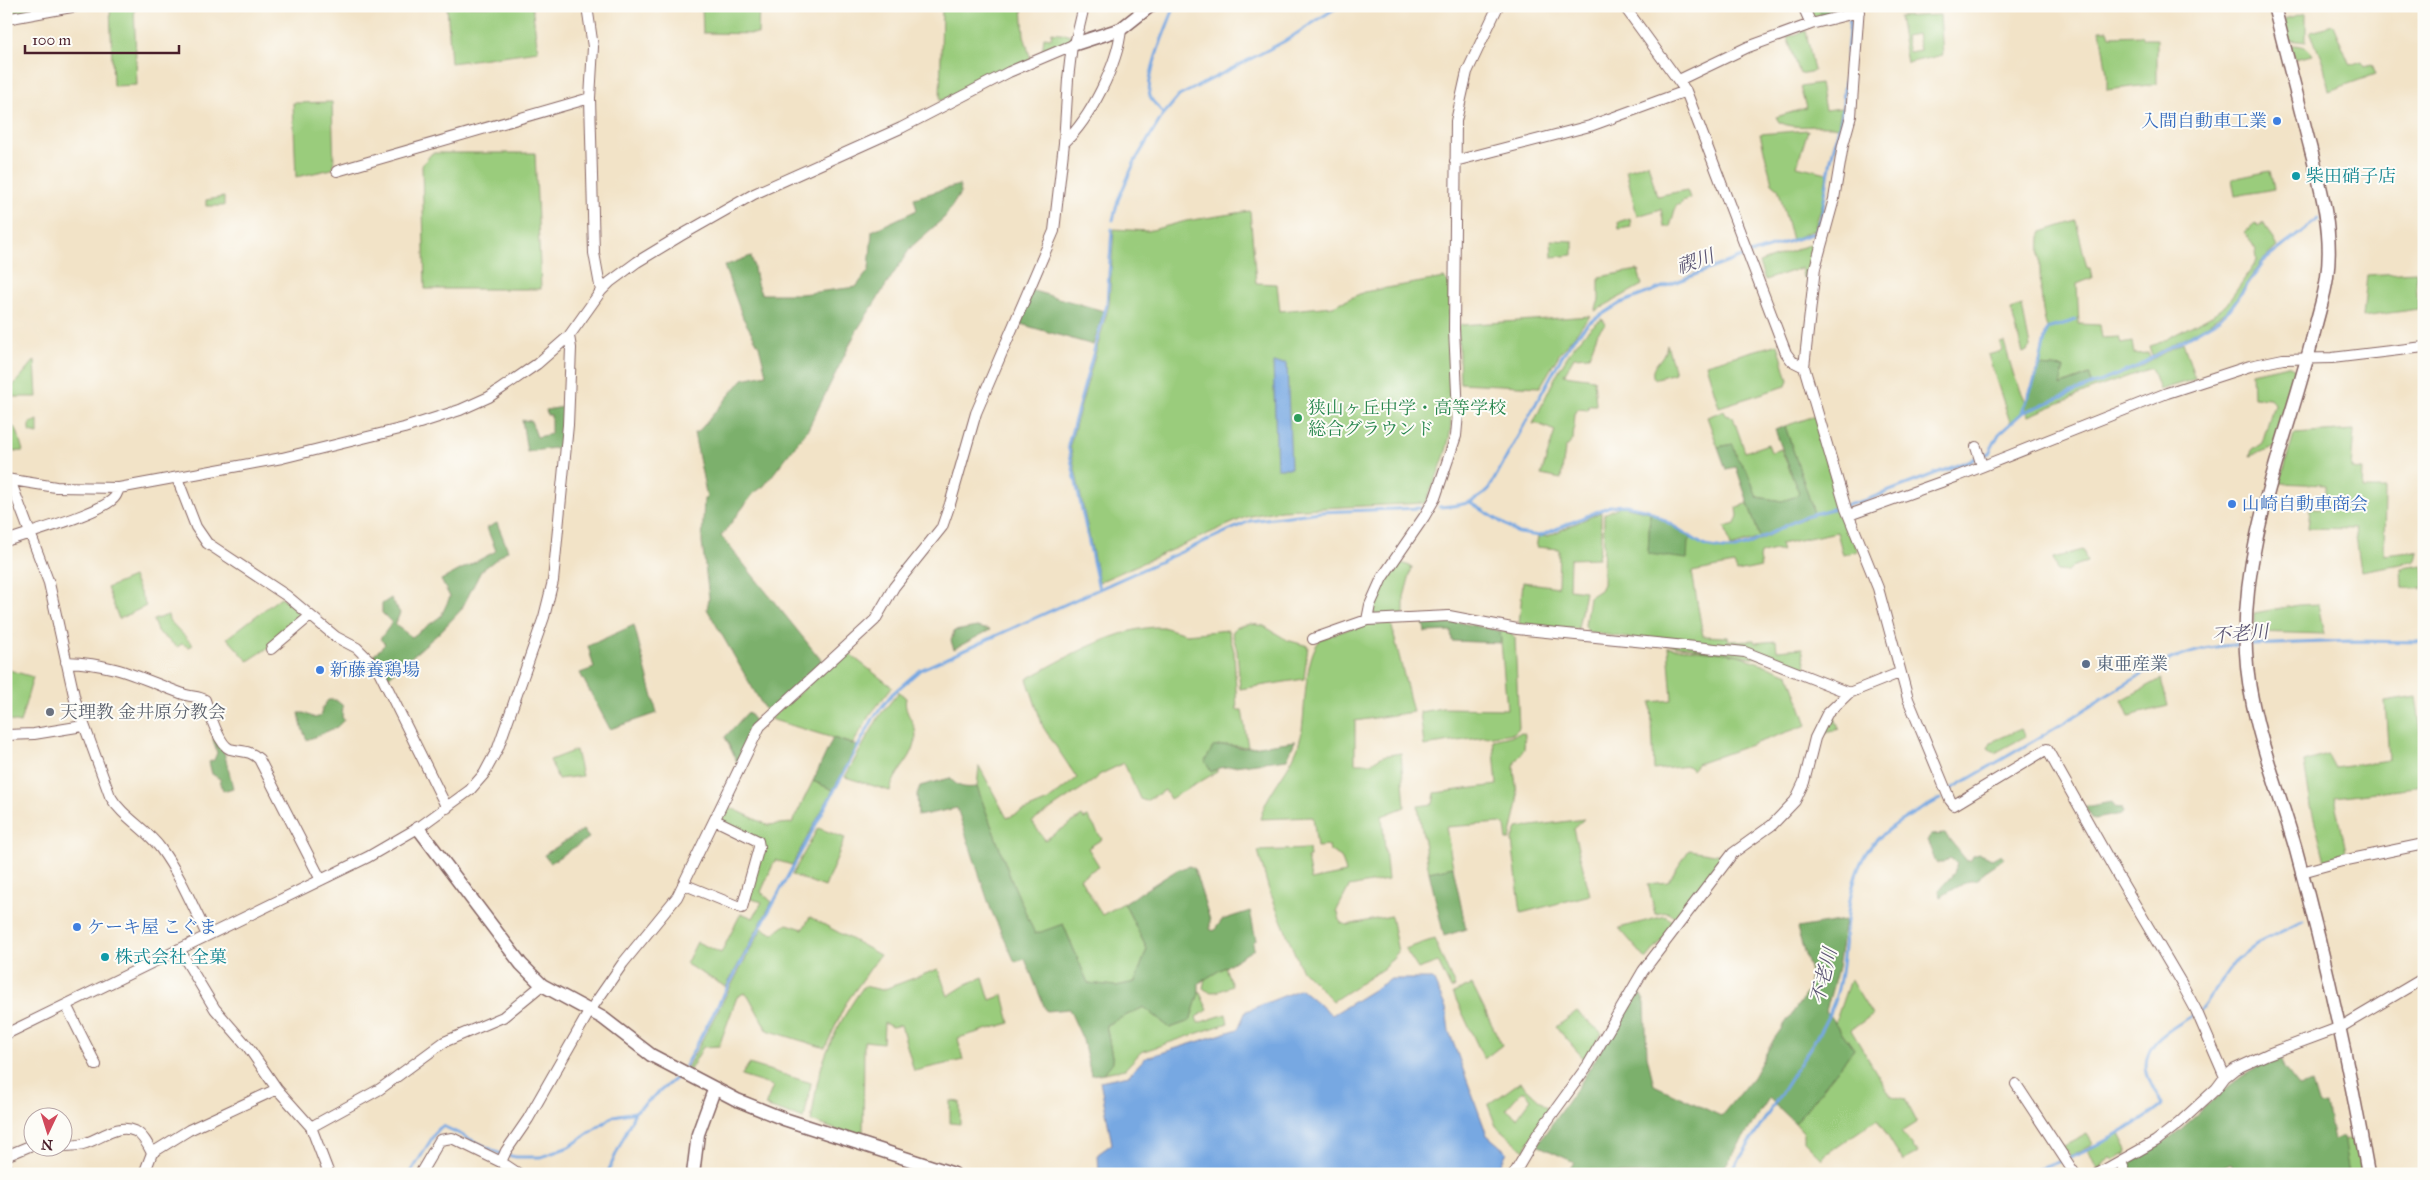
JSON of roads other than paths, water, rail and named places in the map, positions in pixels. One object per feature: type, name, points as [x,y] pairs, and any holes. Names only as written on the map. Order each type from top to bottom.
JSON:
[{"type":"street","points":[[6,19],[77,6]]},
{"type":"street","points":[[587,6],[592,47],[590,98],[594,253],[601,291]]},
{"type":"street","points":[[501,1162],[506,1151],[528,1119],[589,1012],[623,963],[676,896],[760,726],[875,620],[894,587],[942,528],[976,413],[1054,231],[1074,44],[1084,6]]},
{"type":"street","points":[[8,480],[56,487],[120,488],[282,458],[404,428],[460,410],[489,397],[537,364],[569,336],[601,291],[637,262],[754,194],[901,128],[1009,72],[1074,44],[1120,29],[1150,6]]},
{"type":"street","points":[[1367,620],[1370,605],[1382,578],[1435,498],[1456,436],[1458,414],[1454,329],[1456,121],[1460,94],[1467,72],[1498,6]]},
{"type":"street","points":[[1624,6],[1686,91],[1786,353],[1792,361],[1804,367]]},
{"type":"street","points":[[1802,6],[1811,24]]},
{"type":"street","points":[[2274,6],[2322,194],[2327,223],[2327,276],[2308,358],[2254,546],[2246,590],[2246,653],[2249,683],[2257,720],[2302,872],[2341,1027],[2368,1174]]},
{"type":"street","points":[[1679,80],[1748,47],[1859,9],[1851,116],[1842,145],[1834,199],[1815,268],[1804,367],[1842,496],[1878,588],[1899,673],[1944,789],[1954,805],[2047,749],[2187,994],[2225,1077]]},
{"type":"street","points":[[1064,143],[1083,120],[1106,77],[1120,41],[1120,29]]},
{"type":"street","points":[[1455,161],[1590,126],[1686,91]]},
{"type":"street","points":[[336,171],[590,98]]},
{"type":"street","points":[[6,1034],[368,857],[418,828],[470,790],[491,763],[544,617],[553,581],[568,425],[571,348],[569,336]]},
{"type":"street","points":[[1848,512],[2184,388],[2250,366],[2283,359],[2348,356],[2424,347]]},
{"type":"street","points":[[1976,447],[1981,463]]},
{"type":"street","points":[[177,478],[196,527],[207,544],[286,596],[336,638],[357,648],[378,669],[447,808]]},
{"type":"street","points":[[8,480],[50,583],[66,662],[83,726],[114,802],[146,830],[162,849],[207,935]]},
{"type":"street","points":[[6,541],[86,514],[114,498],[120,488]]},
{"type":"street","points":[[271,649],[310,616]]},
{"type":"street","points":[[1313,639],[1367,620],[1449,616],[1517,629],[1745,652],[1849,693]]},
{"type":"street","points":[[66,662],[94,663],[115,667],[185,695],[206,700],[223,744],[232,749],[254,754],[259,759],[321,880]]},
{"type":"street","points":[[1514,1174],[1537,1135],[1588,1065],[1643,971],[1733,853],[1772,825],[1795,801],[1804,782],[1815,738],[1828,714],[1849,693],[1899,673]]},
{"type":"street","points":[[6,734],[34,734],[83,726]]},
{"type":"street","points":[[683,884],[742,908],[759,847],[758,841],[715,820]]},
{"type":"street","points":[[418,828],[508,950],[542,985],[614,1026],[657,1059],[714,1090],[784,1118],[954,1174]]},
{"type":"street","points":[[2302,872],[2342,861],[2424,844]]},
{"type":"street","points":[[179,949],[215,1009],[248,1046],[277,1089],[311,1127],[329,1174]]},
{"type":"street","points":[[2097,1174],[2156,1141],[2179,1124],[2216,1090],[2225,1077],[2235,1069],[2268,1054],[2341,1027],[2424,978]]},
{"type":"street","points":[[311,1127],[380,1089],[444,1042],[503,1017],[542,985]]},
{"type":"street","points":[[66,1006],[96,1065]]},
{"type":"street","points":[[2016,1084],[2075,1174]]},
{"type":"street","points":[[144,1174],[152,1153],[189,1130],[277,1089]]},
{"type":"street","points":[[693,1174],[698,1134],[714,1090]]},
{"type":"street","points":[[72,1145],[86,1143],[117,1129],[125,1129],[136,1131],[143,1138],[152,1153]]},
{"type":"street","points":[[420,1174],[440,1140],[446,1138],[452,1138],[501,1162],[519,1174]]},
{"type":"street","points":[[6,1156],[22,1149]]},
{"type":"street","points":[[2121,1162],[2126,1174]]},
{"type":"street","points":[[6,1167],[12,1174]]},
{"type":"water","points":[[1273,363],[1287,363],[1291,468],[1277,468]]},
{"type":"water","points":[[1391,979],[1433,979],[1446,1008],[1449,1031],[1487,1135],[1507,1152],[1496,1174],[1099,1174],[1098,1154],[1112,1144],[1100,1081],[1129,1075],[1145,1058],[1238,1029],[1246,1011],[1301,989],[1332,1015]]},
{"type":"waterway","points":[[1163,115],[1151,99],[1149,87],[1158,51],[1175,6]]},
{"type":"waterway","points":[[1113,220],[1118,200],[1135,161],[1163,115],[1179,96],[1285,41],[1339,6]]},
{"type":"waterway","name":"禊川","points":[[1439,507],[1453,506],[1472,501],[1489,489],[1562,356],[1574,338],[1590,322],[1621,303],[1744,256],[1815,233],[1821,218],[1831,159],[1842,115],[1850,19]]},
{"type":"waterway","points":[[1470,502],[1518,533],[1540,536],[1610,506],[1626,505],[1648,510],[1705,546],[1735,549],[1747,545],[1805,516],[1866,500],[1989,453],[1999,434],[2022,413],[2134,368],[2219,319],[2230,309],[2264,261],[2318,219]]},
{"type":"waterway","points":[[1099,589],[1068,445],[1107,304],[1112,229]]},
{"type":"waterway","points":[[2022,413],[2038,371],[2047,329],[2076,320]]},
{"type":"waterway","points":[[685,1066],[874,717],[892,694],[920,670],[1250,521],[1320,512],[1420,508]]},
{"type":"waterway","name":"不老川","points":[[2250,645],[2349,641],[2424,642]]},
{"type":"waterway","name":"不老川","points":[[1948,791],[2154,668],[2198,651],[2220,646],[2243,645]]},
{"type":"waterway","name":"不老川","points":[[1730,1174],[1818,1035],[1832,1008],[1840,979],[1848,910],[1856,875],[1862,859],[1878,838],[1903,820],[1940,799]]},
{"type":"waterway","points":[[2201,1010],[2236,960],[2262,941],[2303,921]]},
{"type":"waterway","points":[[2025,1174],[2061,1161],[2115,1136],[2162,1105],[2147,1073],[2146,1062],[2148,1053],[2153,1045],[2168,1031],[2193,1015]]},
{"type":"waterway","points":[[607,1174],[635,1112],[677,1077]]},
{"type":"waterway","points":[[410,1174],[437,1130],[443,1126],[501,1154],[516,1157],[541,1157],[569,1147],[614,1116],[635,1112]]},
{"type":"place","name":"入間自動車工業","points":[[2277,121]]},
{"type":"place","name":"柴田硝子店","points":[[2296,176]]},
{"type":"place","name":"狭山ヶ丘中学・高等学校 総合グラウンド","points":[[1298,418]]},
{"type":"place","name":"山崎自動車商会","points":[[2232,504]]},
{"type":"place","name":"東亜産業","points":[[2086,664]]},
{"type":"place","name":"新藤養鶏場","points":[[320,670]]},
{"type":"place","name":"天理教 金井原分教会","points":[[50,712]]},
{"type":"place","name":"ケーキ屋 こぐま","points":[[77,927]]},
{"type":"place","name":"株式会社 全菓","points":[[105,957]]}]
